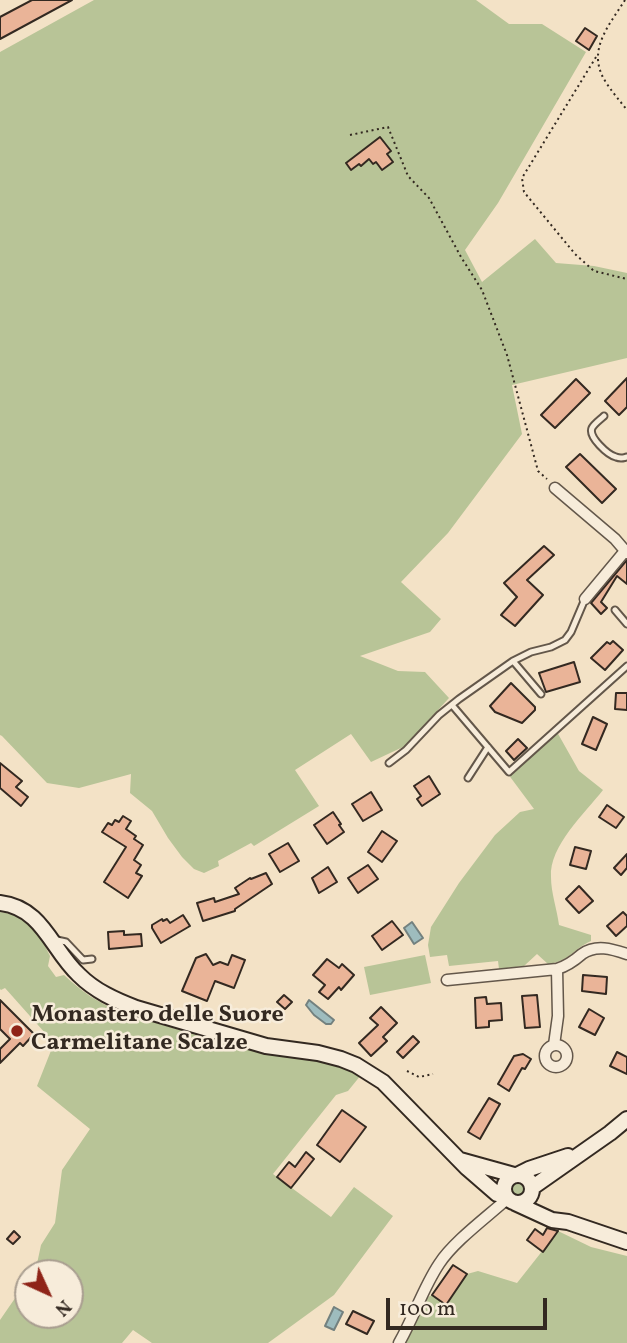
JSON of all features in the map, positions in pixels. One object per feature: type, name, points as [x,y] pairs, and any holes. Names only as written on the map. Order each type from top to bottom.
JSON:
[{"type":"main road","points":[[0,903],[13,905],[28,913],[70,967],[87,983],[120,1002],[266,1046],[318,1053],[356,1065],[383,1082],[467,1168],[497,1194],[552,1220],[568,1222]]},
{"type":"main road","points":[[586,1150],[516,1175],[507,1180],[504,1192],[509,1199],[526,1201],[533,1190],[610,1133],[627,1119]]},
{"type":"main road","points":[[459,1159],[527,1178],[540,1206],[568,1222],[627,1242]]},
{"type":"street","points":[[555,488],[615,539],[626,552],[585,599]]},
{"type":"street","points":[[447,980],[557,969],[565,967],[585,952],[596,949],[606,948],[627,954]]},
{"type":"street","points":[[554,1045],[558,1016],[557,969]]},
{"type":"street","points":[[399,1343],[440,1261],[509,1199]]},
{"type":"lane","points":[[604,416],[592,428],[594,439],[615,457],[627,457]]},
{"type":"lane","points":[[390,763],[439,715],[513,661],[565,640],[585,599]]},
{"type":"lane","points":[[615,610],[627,624]]},
{"type":"lane","points":[[513,661],[541,694]]},
{"type":"lane","points":[[452,705],[509,772],[627,666]]},
{"type":"lane","points":[[468,778],[488,747]]},
{"type":"lane","points":[[50,939],[66,942],[83,960],[92,959]]},
{"type":"path","points":[[625,0],[600,39],[596,57],[522,178],[524,192],[575,254],[594,271],[627,279]]},
{"type":"path","points":[[596,57],[605,81],[627,110]]},
{"type":"path","points":[[350,135],[388,127],[408,176],[429,198],[482,290],[507,355],[538,471],[555,488]]},
{"type":"path","points":[[407,1071],[419,1077],[433,1074]]},
{"type":"green space","points":[[94,0],[476,0],[509,24],[542,24],[586,52],[498,203],[465,250],[482,282],[535,239],[556,263],[594,266],[627,273],[627,358],[512,385],[522,434],[448,533],[401,582],[441,619],[430,632],[360,656],[398,671],[425,672],[449,698],[405,746],[371,762],[351,734],[295,770],[319,806],[254,846],[251,843],[218,861],[219,866],[204,873],[194,869],[182,857],[152,811],[130,793],[131,774],[79,788],[47,783],[0,735],[0,52]]},
{"type":"green space","points":[[557,732],[579,771],[603,790],[562,842],[552,865],[551,877],[559,925],[591,935],[591,941],[567,958],[555,962],[548,964],[537,954],[524,966],[499,969],[498,961],[449,966],[447,955],[430,957],[428,945],[431,927],[459,883],[495,835],[520,812],[534,809],[508,774]]},
{"type":"green space","points":[[0,912],[16,915],[30,923],[38,932],[50,956],[48,966],[56,977],[64,975],[90,996],[118,1011],[257,1052],[324,1062],[361,1075],[348,1091],[336,1095],[273,1174],[331,1217],[354,1187],[393,1216],[334,1295],[268,1343],[152,1343],[133,1330],[122,1343],[0,1343],[0,1320],[14,1300],[14,1329],[84,1329],[84,1259],[38,1259],[41,1245],[55,1223],[62,1170],[90,1129],[37,1086],[54,1043],[5,988],[0,989]]},
{"type":"green space","points":[[425,955],[431,983],[370,995],[364,967]]},
{"type":"green space","points":[[519,1180],[526,1183],[529,1190],[526,1197],[519,1200],[512,1197],[509,1190],[512,1183]]},
{"type":"green space","points":[[558,1231],[591,1247],[627,1256],[627,1343],[404,1343],[426,1298],[432,1295],[446,1304],[467,1274],[478,1271],[517,1283]]},
{"type":"water","points":[[412,922],[423,938],[414,944],[404,928]]},
{"type":"water","points":[[309,1000],[334,1020],[331,1024],[326,1024],[314,1015],[306,1005]]},
{"type":"water","points":[[334,1307],[343,1312],[334,1330],[325,1326]]},
{"type":"building","points":[[32,0],[72,0],[0,39],[0,17]]},
{"type":"building","points":[[585,28],[597,36],[589,50],[576,41]]},
{"type":"building","points":[[380,137],[391,151],[387,154],[393,162],[382,170],[376,162],[373,164],[369,159],[351,170],[346,163]]},
{"type":"building","points":[[627,378],[627,407],[619,415],[605,401]]},
{"type":"building","points":[[576,379],[590,393],[555,428],[541,415]]},
{"type":"building","points":[[580,454],[616,489],[602,503],[566,467]]},
{"type":"building","points":[[544,546],[554,555],[527,580],[543,595],[515,626],[501,615],[517,597],[504,583]]},
{"type":"building","points":[[627,560],[627,584],[617,576],[601,602],[607,608],[601,614],[591,603]]},
{"type":"building","points":[[613,641],[623,650],[605,670],[591,658],[607,642],[610,644]]},
{"type":"building","points":[[574,662],[580,682],[546,692],[539,673]]},
{"type":"building","points":[[511,683],[535,707],[522,723],[495,712],[490,706]]},
{"type":"building","points":[[616,693],[627,693],[627,710],[615,709]]},
{"type":"building","points":[[593,717],[607,724],[596,750],[582,744]]},
{"type":"building","points":[[518,739],[527,748],[514,760],[506,751]]},
{"type":"building","points":[[0,763],[22,781],[16,787],[28,797],[21,806],[0,788]]},
{"type":"building","points":[[429,776],[440,794],[422,806],[417,799],[421,796],[414,786]]},
{"type":"building","points":[[371,792],[382,810],[363,821],[352,804]]},
{"type":"building","points":[[607,805],[624,817],[616,828],[599,817]]},
{"type":"building","points":[[333,812],[344,832],[327,844],[314,825]]},
{"type":"building","points":[[123,816],[131,821],[126,829],[143,845],[134,860],[141,865],[136,873],[142,876],[128,898],[104,882],[126,847],[102,832],[108,823],[112,825],[115,820],[119,822]]},
{"type":"building","points":[[382,831],[397,841],[382,862],[368,852]]},
{"type":"building","points":[[288,843],[299,861],[280,872],[269,854]]},
{"type":"building","points":[[575,847],[591,851],[586,869],[570,865]]},
{"type":"building","points":[[627,854],[627,868],[621,875],[614,868]]},
{"type":"building","points":[[368,865],[378,879],[358,893],[348,878]]},
{"type":"building","points":[[328,867],[337,882],[319,893],[312,878]]},
{"type":"building","points":[[266,873],[272,884],[235,911],[203,921],[197,903],[214,898],[215,902],[239,894],[235,888],[250,878]]},
{"type":"building","points":[[579,886],[593,901],[579,913],[566,899]]},
{"type":"building","points":[[623,912],[627,916],[627,926],[616,936],[607,926]]},
{"type":"building","points":[[183,915],[190,926],[161,943],[152,925],[162,919],[167,919],[170,923]]},
{"type":"building","points":[[392,921],[403,935],[382,950],[372,936]]},
{"type":"building","points":[[124,931],[124,935],[141,934],[142,946],[109,949],[108,932]]},
{"type":"building","points":[[206,954],[213,965],[220,962],[228,965],[232,955],[245,960],[234,988],[215,981],[207,1001],[182,991],[196,958]]},
{"type":"building","points":[[327,959],[339,968],[342,964],[354,975],[341,990],[339,987],[328,999],[319,992],[325,985],[313,975]]},
{"type":"building","points":[[583,975],[607,977],[606,994],[582,991]]},
{"type":"building","points":[[284,995],[292,1002],[285,1009],[277,1002]]},
{"type":"building","points":[[537,995],[540,1027],[525,1028],[522,996]]},
{"type":"building","points":[[486,997],[487,1004],[501,1003],[502,1020],[489,1021],[489,1027],[476,1028],[475,998]]},
{"type":"building","name":"Monastero delle Suore Carmelitane Scalze","points":[[0,1000],[34,1034],[23,1046],[20,1043],[0,1063],[0,1049],[10,1039],[0,1029]]},
{"type":"building","points":[[381,1007],[397,1023],[383,1037],[387,1041],[371,1056],[359,1043],[378,1025],[370,1018]]},
{"type":"building","points":[[589,1009],[604,1018],[595,1035],[579,1027]]},
{"type":"building","points":[[413,1036],[419,1042],[403,1058],[397,1052]]},
{"type":"building","points":[[617,1052],[627,1057],[627,1074],[610,1066]]},
{"type":"building","points":[[523,1054],[531,1059],[525,1069],[522,1068],[509,1091],[498,1084],[514,1056]]},
{"type":"building","points":[[489,1098],[500,1104],[480,1139],[468,1132]]},
{"type":"building","points":[[342,1110],[366,1127],[340,1162],[317,1145]]},
{"type":"building","points":[[306,1152],[314,1159],[291,1188],[277,1177],[289,1162],[295,1167]]},
{"type":"building","points":[[547,1228],[558,1231],[543,1252],[527,1240],[535,1229],[543,1235]]},
{"type":"building","points":[[14,1231],[20,1237],[13,1244],[7,1239]]},
{"type":"building","points":[[453,1265],[467,1274],[446,1305],[432,1295]]},
{"type":"building","points":[[353,1311],[374,1321],[367,1334],[346,1324]]},
{"type":"place","name":"Monastero delle Suore Carmelitane Scalze","points":[[17,1031]]}]
